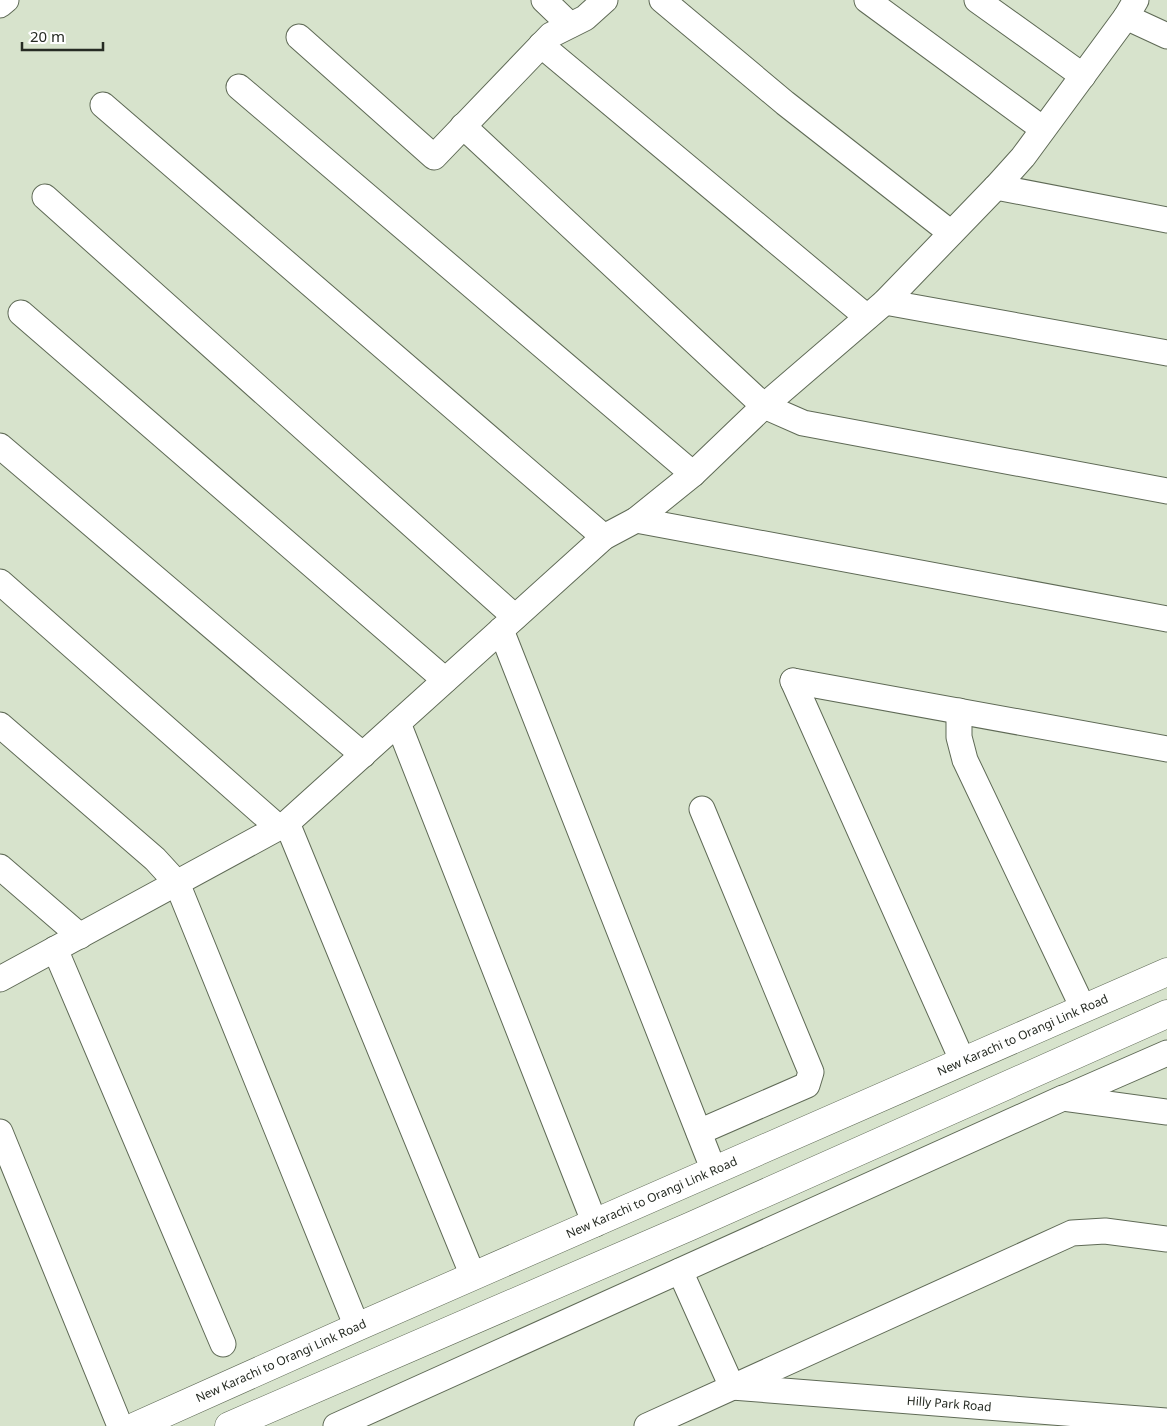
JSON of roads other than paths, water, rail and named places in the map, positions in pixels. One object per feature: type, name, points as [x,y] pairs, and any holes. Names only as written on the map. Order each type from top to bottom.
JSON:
[{"type":"street","points":[[0,5],[6,0]]},
{"type":"street","points":[[544,0],[570,26]]},
{"type":"street","points":[[299,37],[434,157],[551,35],[585,18],[605,0]]},
{"type":"street","points":[[662,0],[785,103],[951,233]]},
{"type":"street","points":[[867,0],[1043,129]]},
{"type":"street","points":[[977,0],[1083,76]]},
{"type":"street","points":[[0,979],[283,826],[604,538],[636,520],[693,474],[764,406],[876,310],[996,187],[1023,156],[1131,9],[1167,36]]},
{"type":"street","points":[[541,45],[876,310],[1167,353]]},
{"type":"street","points":[[239,87],[693,474]]},
{"type":"street","points":[[103,105],[604,538]]},
{"type":"street","points":[[463,126],[764,406],[804,423],[1167,491]]},
{"type":"street","points":[[996,187],[1167,220]]},
{"type":"street","points":[[45,197],[508,623],[714,1171]]},
{"type":"street","points":[[21,313],[445,680]]},
{"type":"street","points":[[0,446],[364,754]]},
{"type":"street","points":[[636,520],[1167,619]]},
{"type":"street","points":[[0,582],[283,826],[474,1276]]},
{"type":"street","points":[[963,1062],[793,681],[1167,749]]},
{"type":"street","points":[[959,711],[959,737],[965,760],[1083,1008]]},
{"type":"street","points":[[398,723],[595,1224]]},
{"type":"street","points":[[0,725],[155,860],[177,883],[357,1327]]},
{"type":"street","points":[[699,1132],[807,1085],[811,1072],[702,809]]},
{"type":"street","points":[[0,867],[80,936]]},
{"type":"street","points":[[55,949],[223,1344]]},
{"type":"street","name":"New Karachi to Orangi Link Road","points":[[136,1426],[357,1327],[1167,972]]},
{"type":"street","points":[[229,1426],[691,1226],[1167,1014]]},
{"type":"street","points":[[336,1426],[1063,1098],[1167,1053]]},
{"type":"street","points":[[1063,1098],[1167,1112]]},
{"type":"street","points":[[0,1132],[120,1426]]},
{"type":"street","points":[[647,1426],[1072,1233],[1105,1230],[1167,1239]]},
{"type":"street","points":[[680,1271],[732,1387]]},
{"type":"street","points":[[321,1343],[338,1379]]},
{"type":"street","name":"Hilly Park Road","points":[[732,1387],[1018,1418],[1167,1421]]}]
